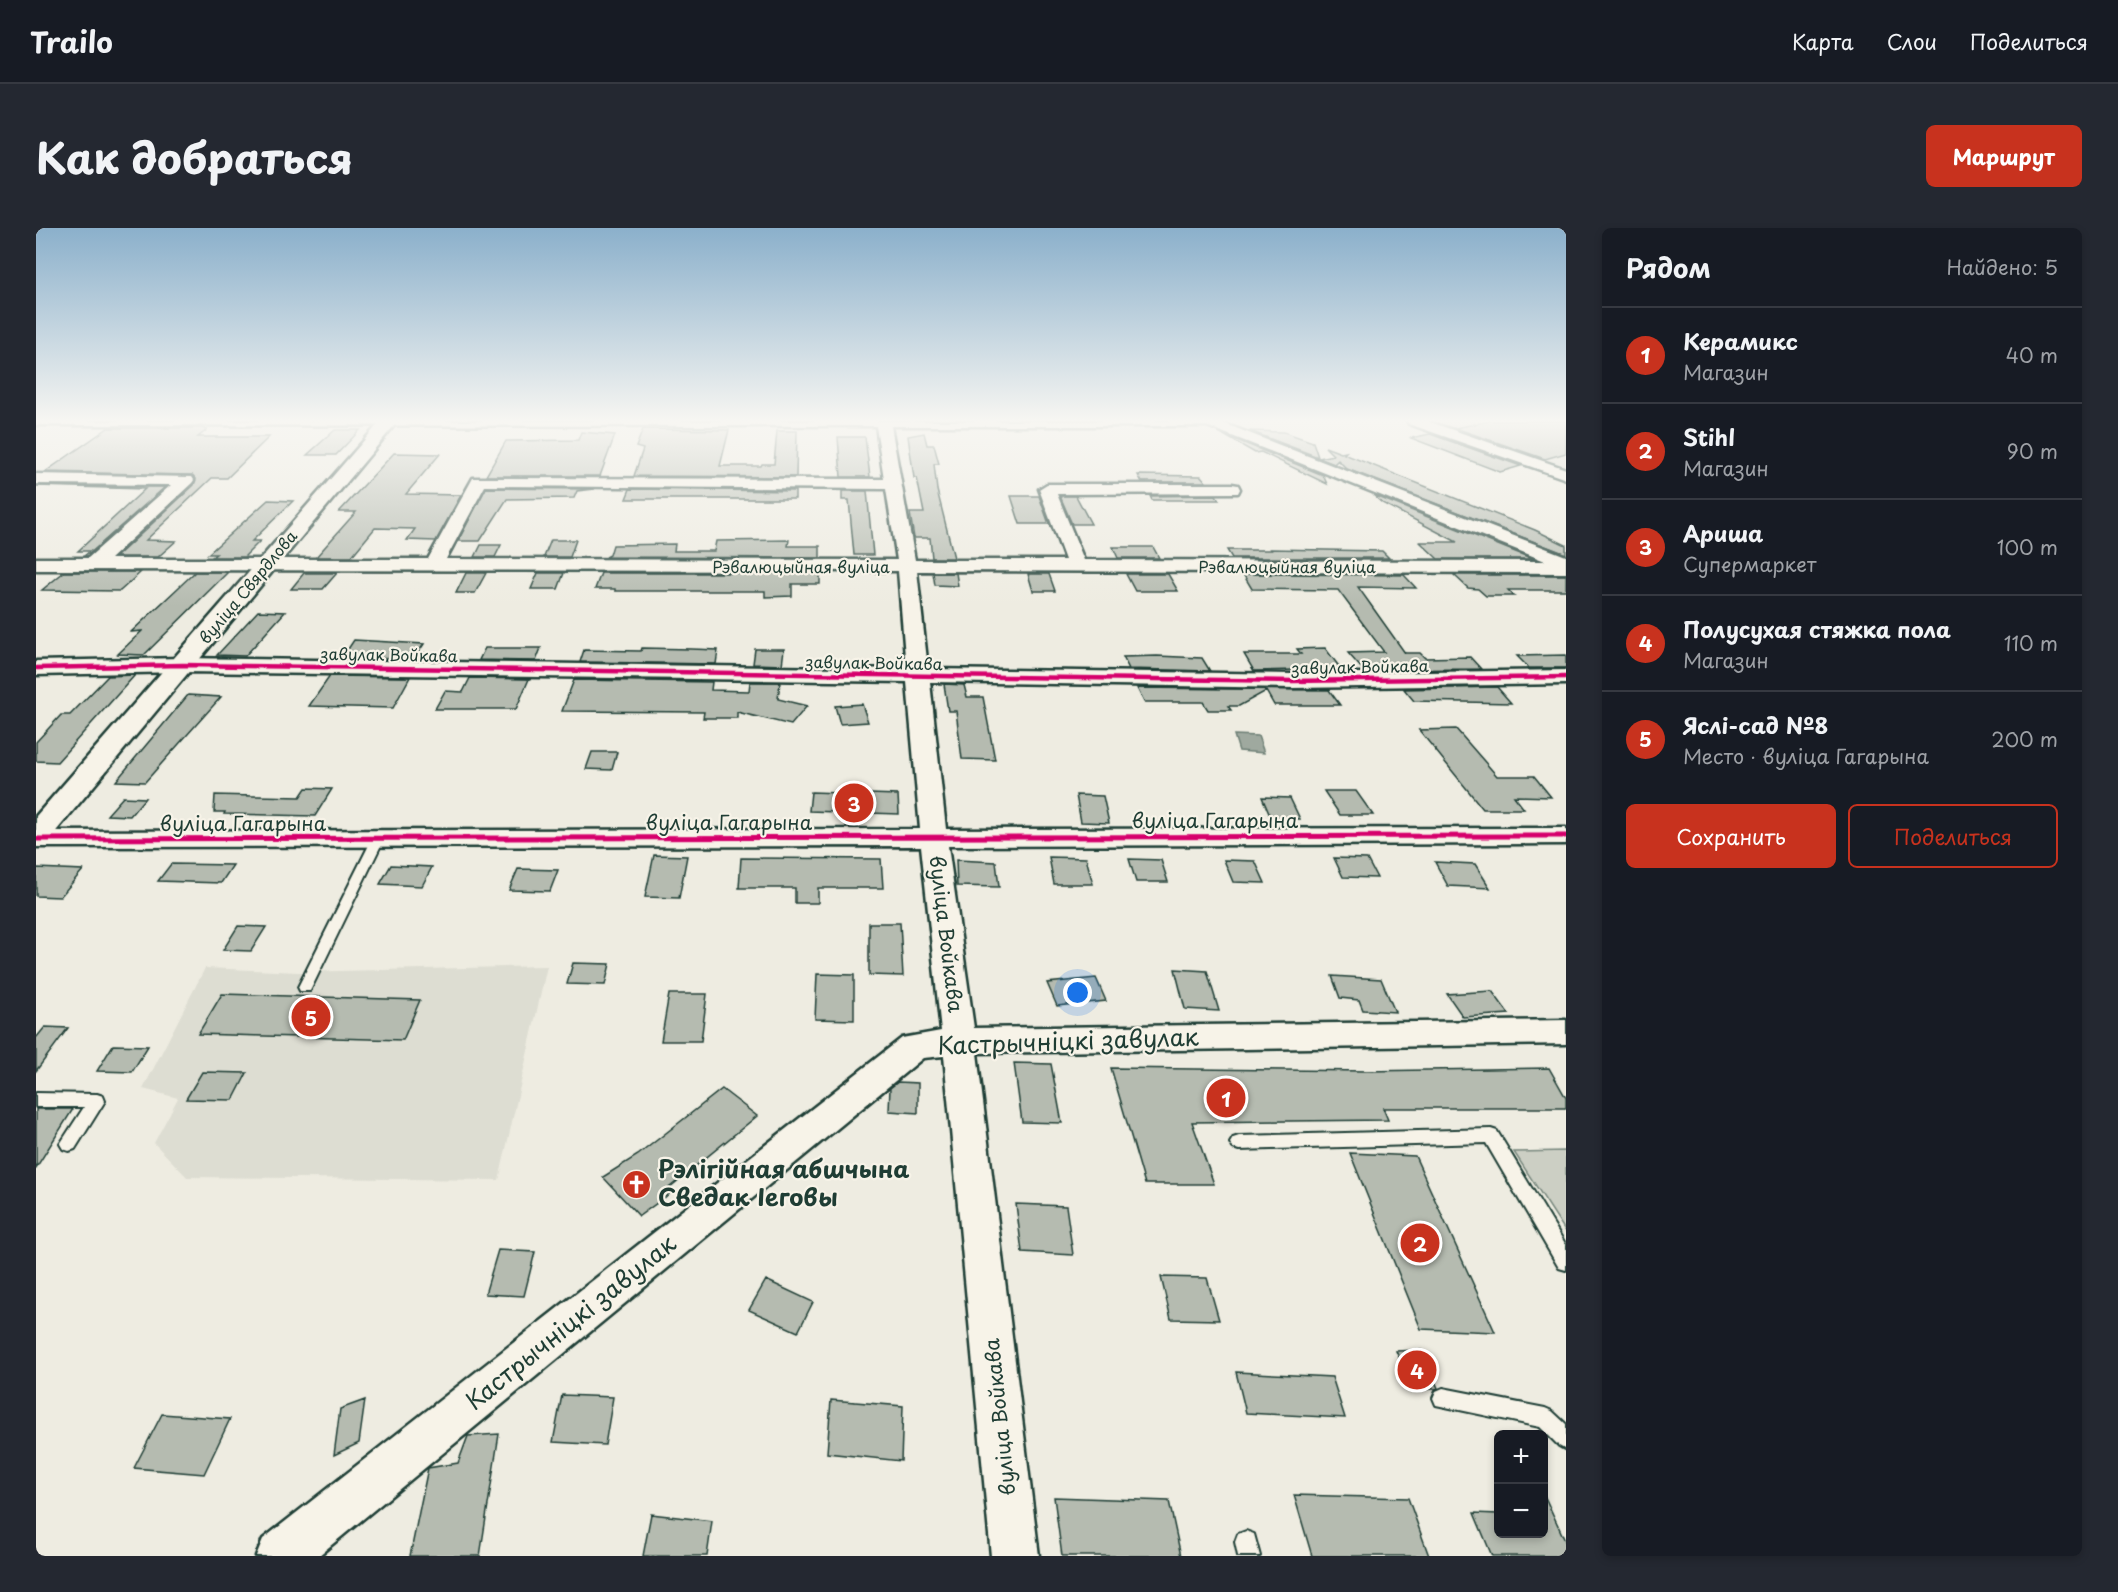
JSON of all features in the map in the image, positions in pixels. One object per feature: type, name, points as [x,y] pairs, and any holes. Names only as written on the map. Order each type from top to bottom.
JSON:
[{"type":"main road","name":"вуліца Свярдлова","points":[[36,835],[183,666],[336,483]]},
{"type":"street","points":[[93,564],[183,483]]},
{"type":"street","points":[[434,565],[478,483]]},
{"type":"street","points":[[751,483],[892,484]]},
{"type":"street","points":[[1362,483],[1566,565]]},
{"type":"street","name":"вуліца Войкава","points":[[892,484],[907,567],[934,839],[959,1041],[1015,1556]]},
{"type":"street","points":[[1077,567],[1047,489],[1232,489]]},
{"type":"street","name":"Рэвалюцыйная вуліца","points":[[36,564],[907,567],[1566,565]]},
{"type":"street","name":"завулак Войкава","points":[[36,668],[183,666],[918,678],[1293,681],[1566,677]]},
{"type":"street","name":"вуліца Гагарына","points":[[36,839],[378,841],[1566,836]]},
{"type":"street","name":"Кастрычніцкі завулак","points":[[280,1556],[914,1047],[959,1041],[1566,1032]]},
{"type":"lane","points":[[305,987],[378,841]]},
{"type":"lane","points":[[36,1100],[97,1101],[69,1144]]},
{"type":"lane","points":[[1239,1143],[1491,1136],[1566,1262]]},
{"type":"lane","points":[[1443,1398],[1545,1418],[1566,1439]]},
{"type":"shaded area","points":[[1234,735],[1258,736],[1264,753],[1239,751]]},
{"type":"shaded area","points":[[547,966],[499,1180],[187,1177],[154,1143],[178,1098],[143,1089],[205,968],[298,972]]},
{"type":"shaded area","points":[[1566,1151],[1566,1232],[1514,1152]]},
{"type":"building","points":[[195,483],[207,483],[146,540],[176,541],[158,557],[116,557]]},
{"type":"building","points":[[366,483],[415,483],[406,494],[461,495],[436,541],[407,540],[415,529],[375,528],[351,557],[316,557],[356,512],[339,512]]},
{"type":"building","points":[[918,483],[936,483],[954,558],[932,558],[930,538],[914,538],[910,513],[924,513]]},
{"type":"building","points":[[1383,483],[1417,483],[1535,530],[1566,545],[1566,554]]},
{"type":"building","points":[[36,486],[165,487],[87,556],[84,556],[90,551],[78,551],[145,489]]},
{"type":"building","points":[[486,488],[595,489],[577,491],[574,498],[507,499],[480,541],[458,541]]},
{"type":"building","points":[[630,489],[795,491],[795,499],[626,499]]},
{"type":"building","points":[[842,491],[867,491],[873,555],[854,555],[849,500],[842,500]]},
{"type":"building","points":[[1216,495],[1219,500],[1152,500],[1150,496]]},
{"type":"building","points":[[1373,495],[1533,559],[1438,559],[1420,542],[1457,542],[1382,503]]},
{"type":"building","points":[[1011,496],[1039,496],[1049,524],[1020,524]]},
{"type":"building","points":[[1060,496],[1076,496],[1091,524],[1072,524]]},
{"type":"building","points":[[268,500],[293,501],[252,541],[260,541],[244,557],[212,557],[216,554],[208,554]]},
{"type":"building","points":[[551,540],[576,540],[570,557],[544,557]]},
{"type":"building","points":[[789,540],[788,546],[820,546],[820,558],[606,557],[610,555],[613,545],[675,544],[674,551],[714,551],[716,541]]},
{"type":"building","points":[[481,545],[501,545],[495,557],[475,557]]},
{"type":"building","points":[[1113,547],[1153,547],[1159,558],[1118,558]]},
{"type":"building","points":[[1227,550],[1382,551],[1389,558],[1232,558]]},
{"type":"building","points":[[64,572],[141,572],[120,591],[42,590]]},
{"type":"building","points":[[195,572],[228,572],[144,655],[118,654],[142,631],[131,632]]},
{"type":"building","points":[[304,573],[337,573],[323,589],[291,589]]},
{"type":"building","points":[[466,573],[486,573],[475,593],[456,593]]},
{"type":"building","points":[[538,573],[564,573],[558,589],[531,589]]},
{"type":"building","points":[[601,573],[820,573],[820,584],[792,584],[792,596],[765,597],[765,591],[615,591],[615,589],[595,589]]},
{"type":"building","points":[[933,573],[956,573],[958,586],[935,585]]},
{"type":"building","points":[[1028,574],[1049,574],[1055,591],[1033,591]]},
{"type":"building","points":[[1126,574],[1168,574],[1178,591],[1135,591]]},
{"type":"building","points":[[1243,574],[1404,575],[1416,588],[1358,587],[1405,653],[1420,653],[1425,658],[1470,657],[1481,669],[1363,670],[1348,653],[1384,652],[1338,590],[1252,589]]},
{"type":"building","points":[[1454,575],[1566,575],[1566,590],[1508,590],[1514,596],[1486,596],[1478,589],[1468,588]]},
{"type":"building","points":[[258,611],[285,612],[245,656],[217,655]]},
{"type":"building","points":[[354,640],[424,644],[418,653],[424,653],[421,659],[342,658]]},
{"type":"building","points":[[485,648],[541,648],[536,661],[479,660]]},
{"type":"building","points":[[642,648],[718,650],[716,664],[580,662],[584,650],[641,651]]},
{"type":"building","points":[[1325,648],[1341,669],[1254,671],[1244,654],[1301,654],[1297,649]]},
{"type":"building","points":[[755,649],[784,649],[782,665],[753,664]]},
{"type":"building","points":[[1566,655],[1566,668],[1529,668],[1517,656]]},
{"type":"building","points":[[1123,657],[1202,658],[1210,671],[1129,669]]},
{"type":"building","points":[[135,675],[57,762],[36,761],[36,742],[61,715],[70,715],[108,676]]},
{"type":"building","points":[[330,676],[410,677],[393,708],[309,706]]},
{"type":"building","points":[[470,678],[529,679],[516,709],[435,709],[445,691],[463,692]]},
{"type":"building","points":[[574,680],[712,682],[711,690],[749,691],[750,682],[780,682],[778,699],[807,706],[791,725],[737,712],[737,718],[703,718],[704,712],[562,711]]},
{"type":"building","points":[[944,684],[964,685],[967,697],[983,697],[995,760],[962,759],[956,711],[948,711]]},
{"type":"building","points":[[1497,687],[1511,703],[1414,701],[1404,689]]},
{"type":"building","points":[[1137,688],[1329,690],[1340,705],[1274,705],[1266,691],[1239,706],[1228,706],[1231,710],[1208,710],[1203,702],[1144,702]]},
{"type":"building","points":[[188,695],[221,697],[145,782],[116,781]]},
{"type":"building","points":[[862,704],[868,722],[840,724],[835,706]]},
{"type":"building","points":[[1456,729],[1497,776],[1534,776],[1551,797],[1514,796],[1524,809],[1483,809],[1419,730]]},
{"type":"building","points":[[592,752],[617,752],[612,770],[586,769]]},
{"type":"building","points":[[306,788],[332,789],[315,816],[214,812],[215,795],[300,797]]},
{"type":"building","points":[[1324,791],[1356,791],[1373,815],[1340,815]]},
{"type":"building","points":[[811,792],[898,795],[899,814],[809,811]]},
{"type":"building","points":[[1076,795],[1103,796],[1109,823],[1081,822]]},
{"type":"building","points":[[123,797],[145,798],[130,816],[107,815]]},
{"type":"building","points":[[1262,797],[1290,798],[1300,819],[1271,818]]},
{"type":"building","points":[[654,855],[687,856],[679,898],[645,897]]},
{"type":"building","points":[[1049,857],[1086,858],[1093,884],[1054,884]]},
{"type":"building","points":[[741,858],[881,859],[883,888],[818,888],[818,903],[795,903],[795,888],[739,888]]},
{"type":"building","points":[[1334,858],[1367,859],[1377,878],[1343,877]]},
{"type":"building","points":[[1129,859],[1161,860],[1168,882],[1136,882]]},
{"type":"building","points":[[956,860],[996,862],[999,887],[957,886]]},
{"type":"building","points":[[1224,860],[1255,861],[1265,883],[1233,882]]},
{"type":"building","points":[[1435,862],[1475,864],[1490,888],[1448,886]]},
{"type":"building","points":[[171,864],[233,865],[221,883],[158,881]]},
{"type":"building","points":[[391,865],[432,867],[422,886],[380,884]]},
{"type":"building","points":[[36,868],[83,870],[60,897],[36,896]]},
{"type":"building","points":[[518,869],[558,870],[550,891],[509,890]]},
{"type":"building","points":[[869,923],[900,923],[903,976],[869,975]]},
{"type":"building","points":[[238,926],[266,927],[251,951],[223,950]]},
{"type":"building","points":[[573,963],[610,964],[605,985],[567,984]]},
{"type":"building","points":[[1175,969],[1207,971],[1219,1011],[1185,1009]]},
{"type":"building","points":[[817,974],[854,975],[854,1020],[815,1019]]},
{"type":"building","points":[[1332,976],[1381,979],[1395,1012],[1363,1010],[1359,1000],[1340,998]]},
{"type":"building","points":[[1096,978],[1106,1001],[1057,1006],[1047,983]]},
{"type":"building","points":[[1492,991],[1509,1014],[1463,1017],[1447,994]]},
{"type":"building","points":[[222,994],[420,1000],[403,1040],[198,1034]]},
{"type":"building","points":[[669,994],[707,994],[701,1041],[661,1041]]},
{"type":"building","points":[[45,1027],[68,1028],[36,1071],[36,1038]]},
{"type":"building","points":[[113,1045],[148,1046],[132,1072],[97,1071]]},
{"type":"building","points":[[1014,1063],[1051,1064],[1062,1123],[1022,1122]]},
{"type":"building","points":[[1111,1068],[1367,1071],[1549,1068],[1566,1098],[1566,1108],[1383,1108],[1388,1120],[1192,1122],[1214,1184],[1145,1184]]},
{"type":"building","points":[[202,1072],[247,1073],[233,1100],[186,1099]]},
{"type":"building","points":[[898,1082],[918,1083],[918,1113],[889,1111],[890,1088]]},
{"type":"building","points":[[722,1089],[757,1116],[669,1188],[672,1192],[639,1216],[603,1177],[638,1155]]},
{"type":"building","points":[[36,1109],[73,1109],[36,1168]]},
{"type":"building","points":[[1350,1153],[1415,1156],[1495,1332],[1421,1329]]},
{"type":"building","points":[[1016,1204],[1066,1206],[1073,1255],[1022,1252]]},
{"type":"building","points":[[498,1250],[535,1252],[524,1296],[485,1294]]},
{"type":"building","points":[[1161,1277],[1207,1278],[1219,1320],[1171,1319]]},
{"type":"building","points":[[766,1280],[813,1302],[798,1332],[749,1310]]},
{"type":"building","points":[[1421,1350],[1438,1388],[1413,1389],[1396,1351]]},
{"type":"building","points":[[1236,1372],[1332,1377],[1345,1418],[1246,1413]]},
{"type":"building","points":[[562,1395],[613,1397],[605,1445],[553,1442]]},
{"type":"building","points":[[365,1400],[359,1443],[334,1455],[340,1409]]},
{"type":"building","points":[[831,1400],[903,1406],[901,1461],[827,1453]]},
{"type":"building","points":[[162,1414],[230,1419],[204,1474],[134,1468]]},
{"type":"building","points":[[499,1434],[480,1556],[410,1556],[428,1468],[458,1463],[468,1436]]},
{"type":"building","points":[[1294,1495],[1408,1498],[1429,1556],[1312,1556]]},
{"type":"building","points":[[1054,1497],[1169,1501],[1181,1556],[1062,1556]]},
{"type":"building","points":[[1548,1504],[1566,1543],[1566,1556],[1492,1556],[1474,1513],[1494,1514],[1494,1538],[1548,1538]]},
{"type":"building","points":[[651,1514],[712,1521],[707,1556],[643,1556]]},
{"type":"cycle path","points":[[36,668],[183,665],[1293,681],[1566,677]]},
{"type":"cycle path","points":[[36,839],[1566,836]]},
{"type":"place","name":"Ариша","points":[[854,803]]},
{"type":"place","name":"Яслі-сад №8","points":[[311,1017]]},
{"type":"place","name":"Керамикс","points":[[1226,1098]]},
{"type":"place","name":"Рэлігійная абшчына Сведак Iеговы","points":[[637,1184]]},
{"type":"place","name":"Stihl","points":[[1420,1243]]},
{"type":"place","name":"Полусухая стяжка пола","points":[[1417,1370]]}]
